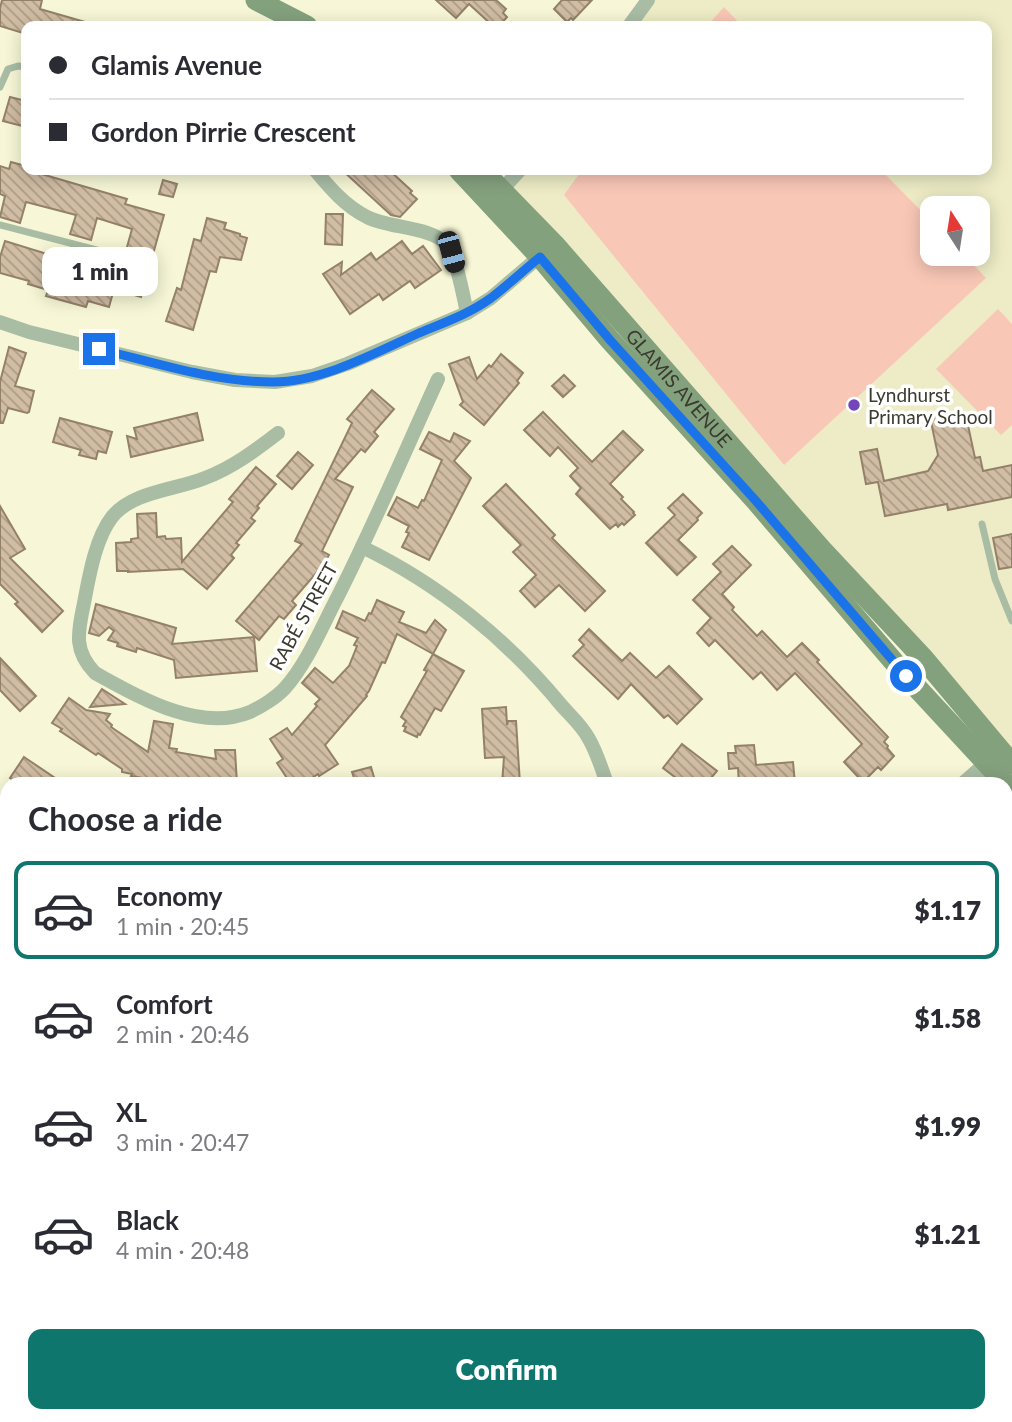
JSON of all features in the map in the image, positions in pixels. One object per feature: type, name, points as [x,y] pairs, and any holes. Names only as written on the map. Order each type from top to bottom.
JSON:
[{"type":"main road","points":[[256,0],[297,21]]},
{"type":"main road","name":"GLAMIS AVENUE","points":[[466,175],[496,197],[547,250],[610,340],[756,501],[815,556],[871,617],[924,659],[1000,761]]},
{"type":"main road","name":"GLAMIS AVENUE","points":[[485,175],[496,197]]},
{"type":"main road","name":"GLAMIS AVENUE","points":[[871,617],[906,676],[1000,761]]},
{"type":"main road","points":[[906,676],[924,659]]},
{"type":"street","points":[[633,21],[648,0]]},
{"type":"street","points":[[319,175],[338,196],[366,217],[439,237],[451,252],[467,313]]},
{"type":"street","points":[[496,197],[516,175]]},
{"type":"street","points":[[0,322],[29,332],[192,372],[235,380],[275,382],[312,376],[348,364],[467,313],[491,298],[547,250]]},
{"type":"street","name":"RABÉ STREET","points":[[278,433],[254,452],[226,468],[206,478],[136,500],[122,507],[112,517],[102,534],[78,632],[80,650],[88,666],[96,673],[153,704],[199,716],[226,718],[251,712],[284,689],[302,663],[362,547],[438,379]]},
{"type":"street","points":[[362,547],[387,558],[447,597],[543,682],[589,738],[604,777]]},
{"type":"street","points":[[976,777],[1000,761]]},
{"type":"lane","points":[[0,87],[8,69],[21,66]]},
{"type":"lane","points":[[0,225],[108,254]]},
{"type":"lane","points":[[982,524],[995,579],[1012,621]]},
{"type":"shaded area","name":"Lyndhurst Primary School","points":[[652,0],[1012,0],[1012,763],[502,190],[516,175],[992,175],[992,21],[636,21]]},
{"type":"shaded area","points":[[724,7],[737,21],[711,21]]},
{"type":"shaded area","points":[[578,175],[886,175],[920,210],[920,266],[974,266],[986,278],[784,465],[564,195]]},
{"type":"shaded area","points":[[998,309],[1012,324],[1012,425],[1001,435],[936,369]]},
{"type":"building","points":[[2,0],[42,0],[40,9],[82,21],[21,21],[21,32],[0,26]]},
{"type":"building","points":[[436,0],[496,0],[506,9],[503,13],[507,17],[503,21],[488,21],[469,4],[456,18]]},
{"type":"building","points":[[562,0],[592,0],[573,20],[571,18],[566,21],[554,9]]},
{"type":"building","points":[[10,97],[21,100],[21,126],[3,121]]},
{"type":"building","points":[[11,162],[21,165],[21,175],[45,175],[127,199],[125,204],[164,215],[141,297],[114,289],[109,307],[88,301],[86,307],[46,296],[48,290],[28,284],[29,281],[0,273],[0,257],[5,241],[60,258],[59,265],[78,271],[92,274],[94,268],[119,276],[132,229],[97,218],[91,240],[70,234],[76,215],[26,202],[20,223],[0,217],[5,196],[0,194],[0,166],[9,169]]},
{"type":"building","points":[[347,175],[394,175],[412,191],[410,193],[417,199],[400,217],[391,215]]},
{"type":"building","points":[[163,180],[177,184],[173,197],[159,194]]},
{"type":"building","points":[[326,214],[343,214],[342,245],[325,244]]},
{"type":"building","points":[[207,218],[226,223],[224,229],[247,238],[241,260],[220,257],[216,272],[210,271],[193,330],[166,321],[177,288],[181,290],[194,239],[201,241]]},
{"type":"building","points":[[402,241],[412,254],[423,246],[441,270],[415,288],[410,281],[383,300],[379,294],[350,314],[323,274],[342,262],[341,275],[371,253],[376,260]]},
{"type":"building","points":[[9,347],[26,353],[15,386],[34,391],[29,412],[8,408],[3,423],[0,423],[0,382]]},
{"type":"building","points":[[501,354],[523,373],[517,381],[519,383],[484,425],[460,405],[463,402],[449,364],[469,357],[477,379]]},
{"type":"building","points":[[564,375],[575,386],[563,397],[552,386]]},
{"type":"building","points":[[372,390],[394,409],[374,432],[378,436],[365,452],[361,449],[335,479],[353,487],[322,551],[329,555],[292,601],[296,605],[284,619],[279,616],[259,640],[236,621],[302,544],[295,541],[352,423],[347,419]]},
{"type":"building","points":[[959,411],[960,417],[966,416],[975,458],[980,457],[983,471],[1012,465],[1012,497],[948,510],[947,504],[885,516],[878,482],[866,484],[860,452],[877,449],[884,481],[928,471],[938,455],[930,417]]},
{"type":"building","points":[[543,412],[592,462],[623,431],[643,450],[610,484],[634,512],[635,515],[624,525],[622,523],[618,527],[616,524],[610,529],[576,494],[581,488],[570,476],[578,468],[558,447],[550,456],[524,430]]},
{"type":"building","points":[[197,413],[203,440],[131,457],[127,436],[137,439],[134,428]]},
{"type":"building","points":[[60,418],[112,432],[106,453],[98,451],[96,459],[79,455],[81,450],[53,442]]},
{"type":"building","points":[[429,432],[450,442],[454,433],[470,441],[454,461],[471,478],[429,560],[402,547],[409,533],[406,532],[409,526],[388,515],[397,497],[418,508],[422,500],[424,501],[442,460],[420,449]]},
{"type":"building","points":[[298,452],[313,465],[292,489],[277,476]]},
{"type":"building","points":[[256,467],[276,484],[257,506],[259,508],[251,518],[255,521],[236,543],[239,545],[231,555],[234,558],[207,589],[183,569],[117,571],[116,543],[131,542],[131,539],[138,538],[137,514],[156,513],[157,537],[181,538],[182,562],[233,502],[229,499]]},
{"type":"building","points":[[506,484],[555,535],[552,538],[605,591],[585,611],[559,585],[535,607],[520,591],[536,575],[513,552],[521,545],[483,506]]},
{"type":"building","points":[[683,494],[702,513],[678,540],[696,557],[677,575],[646,543],[675,515],[668,508]]},
{"type":"building","points":[[0,506],[25,549],[10,558],[63,611],[42,632],[0,584]]},
{"type":"building","points":[[1012,534],[1012,567],[999,569],[993,538]]},
{"type":"building","points":[[732,546],[751,565],[722,594],[734,607],[732,610],[757,636],[762,631],[787,657],[802,643],[819,660],[817,662],[888,737],[884,742],[894,756],[881,770],[878,767],[868,777],[858,777],[844,762],[862,744],[795,673],[777,690],[761,672],[753,679],[715,640],[709,646],[697,633],[711,618],[693,600],[721,572],[713,564]]},
{"type":"building","points":[[377,600],[404,612],[399,622],[426,633],[435,620],[446,630],[433,654],[397,634],[367,696],[325,745],[338,764],[319,776],[286,777],[277,763],[283,759],[270,739],[287,728],[292,735],[317,706],[315,704],[320,699],[302,683],[315,668],[333,683],[349,666],[358,638],[336,628],[343,611],[365,621],[369,613],[371,614]]},
{"type":"building","points":[[96,604],[176,628],[172,644],[254,637],[257,671],[176,678],[174,660],[137,648],[136,652],[117,646],[118,643],[108,640],[114,631],[109,627],[99,636],[89,633]]},
{"type":"building","points":[[589,629],[622,661],[630,653],[656,678],[669,666],[702,699],[677,724],[668,715],[664,718],[631,684],[618,699],[573,656],[584,645],[579,640]]},
{"type":"building","points":[[433,654],[464,671],[441,711],[435,708],[417,737],[404,731],[406,721],[401,717],[427,671],[424,670]]},
{"type":"building","points":[[0,658],[36,696],[20,711],[0,690]]},
{"type":"building","points":[[102,689],[125,704],[90,707]]},
{"type":"building","points":[[69,698],[86,710],[110,714],[106,720],[111,727],[148,752],[154,721],[173,724],[169,748],[177,749],[176,752],[216,759],[215,750],[235,750],[237,777],[131,776],[132,774],[122,772],[122,769],[98,753],[96,755],[52,723]]},
{"type":"building","points":[[506,707],[507,725],[508,721],[516,721],[520,777],[503,777],[504,757],[485,758],[482,709]]},
{"type":"building","points":[[682,744],[717,771],[712,777],[675,777],[663,768]]},
{"type":"building","points":[[754,745],[756,765],[793,762],[794,777],[739,777],[738,768],[729,769],[728,753],[736,753],[735,746]]},
{"type":"building","points":[[24,757],[54,777],[11,777]]},
{"type":"building","points":[[371,767],[374,777],[354,777],[352,772]]},
{"type":"place","name":"Lyndhurst Primary School","points":[[854,405]]},
{"type":"route","points":[[99,349],[235,380],[275,382],[312,376],[348,364],[467,313],[491,298],[540,257],[610,340],[756,501],[906,676]]}]
